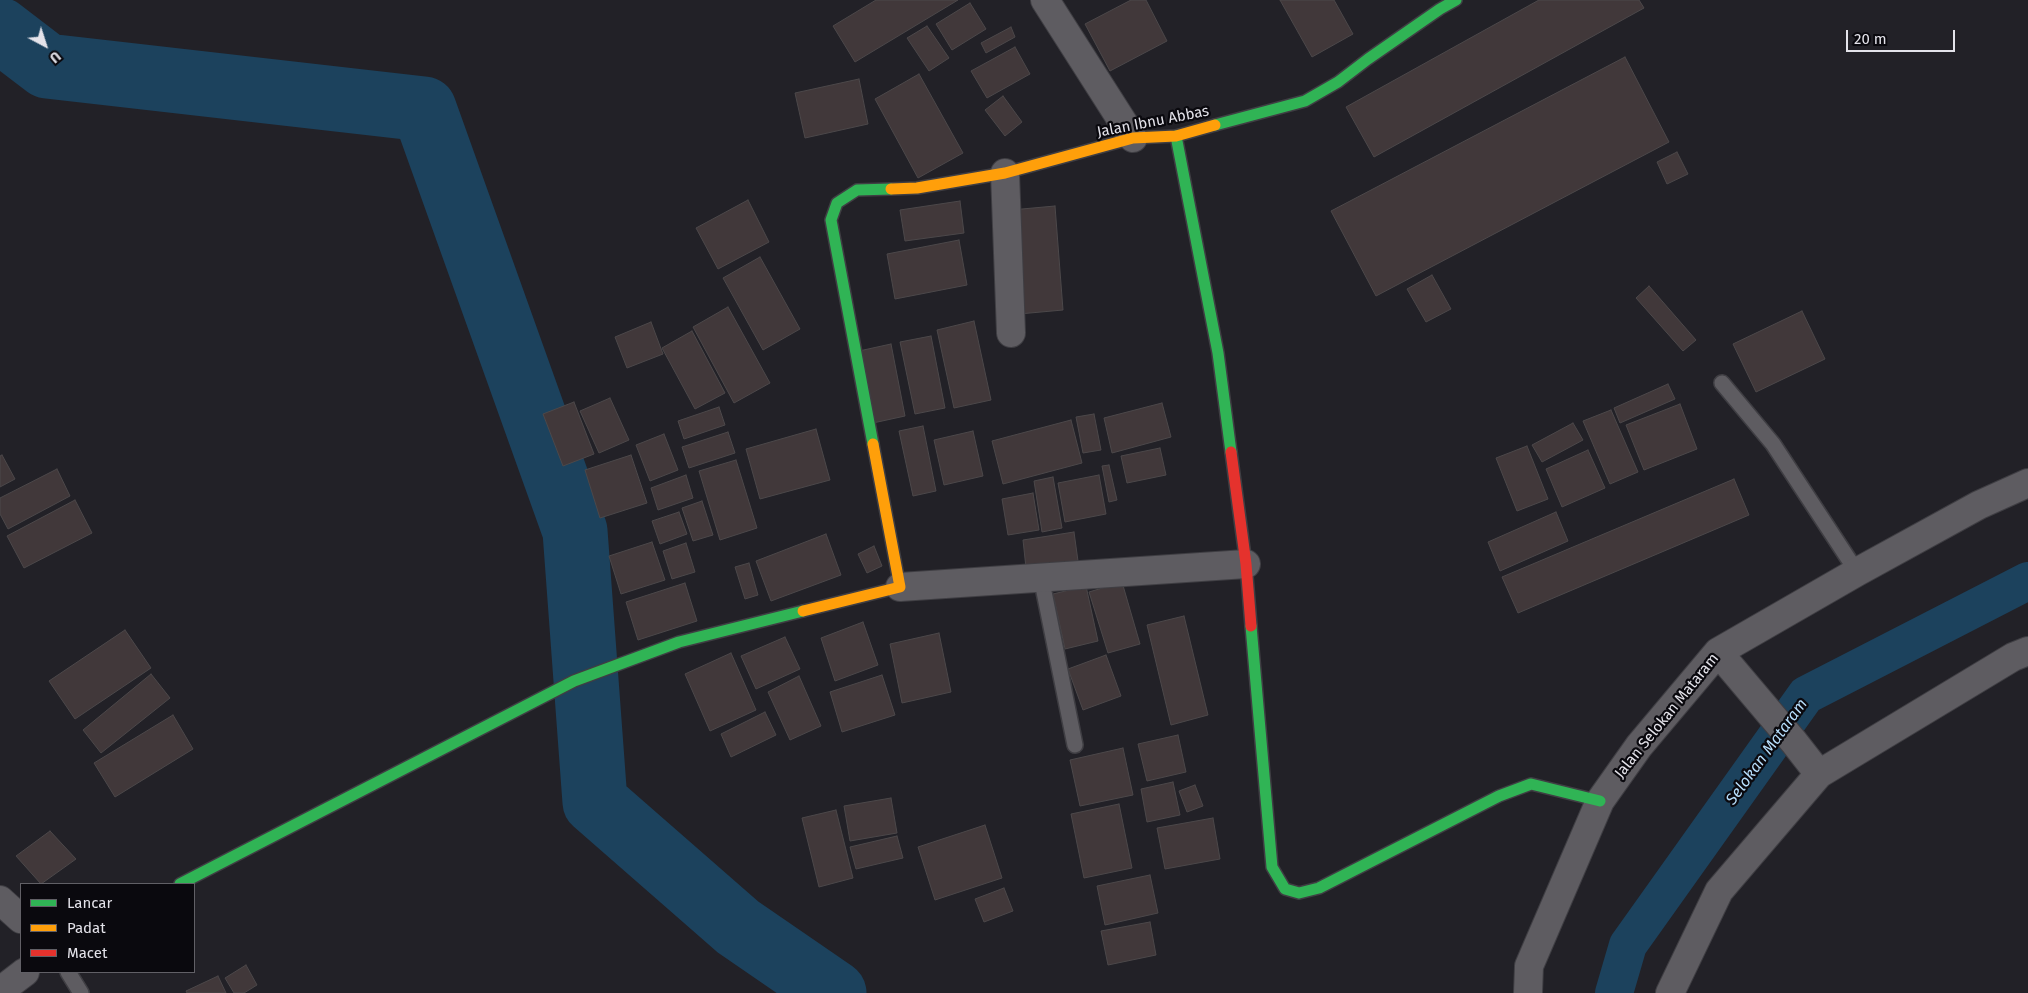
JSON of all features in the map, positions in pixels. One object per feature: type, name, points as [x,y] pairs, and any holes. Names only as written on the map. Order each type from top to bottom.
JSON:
[{"type":"street","points":[[1045,0],[1133,138]]},
{"type":"street","name":"Jalan Ibnu Abbas","points":[[900,587],[834,239],[831,220],[837,203],[857,190],[917,188],[1005,173],[1133,138],[1176,136],[1305,101],[1338,82],[1444,3]]},
{"type":"street","points":[[1176,136],[1218,353],[1246,564],[1272,867],[1285,889],[1300,893],[1319,888],[1499,796],[1531,784],[1600,801]]},
{"type":"street","points":[[1005,173],[1011,333]]},
{"type":"street","name":"Jalan Selokan Mataram","points":[[1528,993],[1529,966],[1600,801],[1638,746],[1726,662],[1857,572],[1979,505],[2028,483]]},
{"type":"street","points":[[182,883],[574,681],[679,642],[900,587],[1246,564]]},
{"type":"street","points":[[1670,993],[1719,891],[1819,774],[2013,657],[2028,651]]},
{"type":"street","points":[[1726,662],[1819,774]]},
{"type":"street","points":[[0,900],[20,918]]},
{"type":"street","points":[[0,990],[24,973]]},
{"type":"lane","points":[[1722,383],[1778,451],[1857,572]]},
{"type":"lane","points":[[1041,577],[1075,745]]},
{"type":"lane","points":[[69,973],[81,993]]},
{"type":"building","points":[[876,0],[958,0],[855,62],[833,26]]},
{"type":"building","points":[[1131,0],[1146,0],[1167,41],[1110,71],[1085,24]]},
{"type":"building","points":[[1280,0],[1334,0],[1353,34],[1312,57]]},
{"type":"building","points":[[1539,0],[1639,0],[1644,8],[1374,157],[1346,107]]},
{"type":"building","points":[[970,3],[986,29],[952,50],[936,24]]},
{"type":"building","points":[[927,26],[949,58],[929,71],[907,38]]},
{"type":"building","points":[[1011,27],[1015,37],[986,53],[981,43]]},
{"type":"building","points":[[1015,47],[1030,74],[987,98],[971,71]]},
{"type":"building","points":[[1625,57],[1669,142],[1376,296],[1331,211]]},
{"type":"building","points":[[919,74],[963,153],[918,178],[875,99]]},
{"type":"building","points":[[859,79],[868,124],[805,138],[795,93]]},
{"type":"building","points":[[1003,96],[1022,122],[1005,136],[985,110]]},
{"type":"building","points":[[1677,152],[1688,174],[1667,184],[1657,162]]},
{"type":"building","points":[[748,200],[769,242],[718,269],[696,228]]},
{"type":"building","points":[[960,201],[964,233],[905,241],[900,210]]},
{"type":"building","points":[[1055,206],[1063,310],[1019,314],[1011,210]]},
{"type":"building","points":[[959,240],[967,285],[895,299],[887,254]]},
{"type":"building","points":[[760,257],[800,329],[763,350],[723,278]]},
{"type":"building","points":[[1432,275],[1451,309],[1426,322],[1407,289]]},
{"type":"building","points":[[1649,286],[1696,340],[1683,351],[1636,298]]},
{"type":"building","points":[[728,307],[770,383],[734,403],[693,327]]},
{"type":"building","points":[[1802,311],[1825,359],[1756,392],[1733,344]]},
{"type":"building","points":[[974,321],[991,400],[954,408],[937,330]]},
{"type":"building","points":[[651,322],[663,354],[627,368],[615,337]]},
{"type":"building","points":[[692,331],[725,393],[695,409],[662,348]]},
{"type":"building","points":[[931,336],[945,408],[915,414],[900,342]]},
{"type":"building","points":[[891,344],[905,416],[873,423],[859,351]]},
{"type":"building","points":[[1668,384],[1675,399],[1620,423],[1614,408]]},
{"type":"building","points":[[610,398],[629,440],[599,453],[580,411]]},
{"type":"building","points":[[574,402],[594,454],[563,466],[543,414]]},
{"type":"building","points":[[1162,403],[1171,437],[1112,453],[1104,418]]},
{"type":"building","points":[[1680,404],[1697,449],[1644,470],[1626,425]]},
{"type":"building","points":[[719,407],[725,425],[684,439],[678,421]]},
{"type":"building","points":[[1611,410],[1638,472],[1610,484],[1583,421]]},
{"type":"building","points":[[1094,414],[1101,450],[1083,453],[1076,417]]},
{"type":"building","points":[[1071,420],[1082,463],[1003,484],[992,441]]},
{"type":"building","points":[[1573,423],[1583,440],[1542,462],[1532,445]]},
{"type":"building","points":[[923,426],[936,491],[913,496],[899,431]]},
{"type":"building","points":[[816,429],[830,480],[760,499],[746,449]]},
{"type":"building","points":[[973,431],[983,476],[944,485],[934,440]]},
{"type":"building","points":[[728,432],[735,453],[689,468],[682,447]]},
{"type":"building","points":[[664,434],[678,470],[650,481],[636,445]]},
{"type":"building","points":[[1527,446],[1548,499],[1517,511],[1496,458]]},
{"type":"building","points":[[1160,448],[1166,475],[1127,483],[1121,456]]},
{"type":"building","points":[[1588,450],[1605,488],[1562,507],[1546,469]]},
{"type":"building","points":[[2,455],[15,479],[0,487],[0,456]]},
{"type":"building","points":[[631,455],[647,503],[600,518],[585,470]]},
{"type":"building","points":[[736,460],[757,528],[720,540],[699,471]]},
{"type":"building","points":[[1109,465],[1117,500],[1109,502],[1102,466]]},
{"type":"building","points":[[57,469],[70,496],[8,529],[0,514],[0,498]]},
{"type":"building","points":[[686,475],[693,498],[658,510],[651,488]]},
{"type":"building","points":[[1099,475],[1106,514],[1065,522],[1058,483]]},
{"type":"building","points":[[1053,477],[1062,528],[1042,532],[1034,481]]},
{"type":"building","points":[[1734,479],[1749,515],[1518,613],[1502,577]]},
{"type":"building","points":[[1033,493],[1039,530],[1008,535],[1002,499]]},
{"type":"building","points":[[75,500],[92,533],[24,568],[7,536]]},
{"type":"building","points":[[702,501],[713,535],[693,541],[682,508]]},
{"type":"building","points":[[679,512],[687,534],[660,544],[652,521]]},
{"type":"building","points":[[1556,512],[1568,541],[1500,571],[1488,542]]},
{"type":"building","points":[[1074,532],[1078,561],[1026,568],[1023,540]]},
{"type":"building","points":[[826,534],[841,575],[771,601],[756,561]]},
{"type":"building","points":[[652,542],[665,580],[621,594],[609,556]]},
{"type":"building","points":[[686,543],[695,572],[672,579],[663,551]]},
{"type":"building","points":[[874,546],[882,566],[867,573],[858,554]]},
{"type":"building","points":[[749,563],[758,595],[745,599],[735,567]]},
{"type":"building","points":[[1122,582],[1140,644],[1108,653],[1089,592]]},
{"type":"building","points":[[685,583],[697,621],[638,640],[626,602]]},
{"type":"building","points":[[1086,586],[1098,641],[1065,649],[1053,594]]},
{"type":"building","points":[[1184,616],[1208,715],[1171,725],[1147,625]]},
{"type":"building","points":[[863,622],[878,665],[835,681],[821,638]]},
{"type":"building","points":[[125,630],[151,668],[75,719],[49,681]]},
{"type":"building","points":[[939,633],[951,692],[902,703],[890,644]]},
{"type":"building","points":[[785,637],[800,669],[756,689],[741,656]]},
{"type":"building","points":[[731,653],[756,710],[710,731],[685,674]]},
{"type":"building","points":[[1106,655],[1121,696],[1083,710],[1068,669]]},
{"type":"building","points":[[151,674],[170,698],[101,753],[83,730]]},
{"type":"building","points":[[882,675],[895,715],[842,732],[830,692]]},
{"type":"building","points":[[799,676],[821,726],[790,740],[768,692]]},
{"type":"building","points":[[765,712],[776,735],[731,757],[721,734]]},
{"type":"building","points":[[173,715],[193,749],[115,797],[94,763]]},
{"type":"building","points":[[1178,735],[1186,772],[1147,781],[1138,744]]},
{"type":"building","points":[[1123,748],[1133,795],[1080,806],[1070,760]]},
{"type":"building","points":[[1173,782],[1180,815],[1147,822],[1141,789]]},
{"type":"building","points":[[1195,785],[1203,806],[1187,812],[1179,791]]},
{"type":"building","points":[[891,798],[897,833],[850,841],[844,806]]},
{"type":"building","points":[[1119,804],[1132,868],[1084,878],[1071,814]]},
{"type":"building","points":[[836,810],[853,878],[819,887],[802,818]]},
{"type":"building","points":[[1213,818],[1220,859],[1165,869],[1157,828]]},
{"type":"building","points":[[985,825],[1002,878],[935,900],[918,847]]},
{"type":"building","points":[[50,831],[76,859],[40,883],[16,856]]},
{"type":"building","points":[[897,836],[903,858],[856,869],[850,847]]},
{"type":"building","points":[[1150,875],[1158,913],[1105,925],[1097,886]]},
{"type":"building","points":[[1004,888],[1013,911],[984,922],[975,899]]},
{"type":"building","points":[[1150,922],[1156,955],[1108,965],[1101,931]]},
{"type":"building","points":[[246,965],[257,985],[244,993],[234,993],[225,978]]},
{"type":"building","points":[[218,976],[226,993],[187,993],[186,991]]},
{"type":"waterway","points":[[0,30],[47,66],[424,109],[575,531],[595,802],[738,927],[834,993]]},
{"type":"waterway","name":"Selokan Mataram","points":[[1614,993],[1628,945],[1806,695],[2028,581]]},
{"type":"traffic: fast","points":[[1215,125],[1305,101],[1338,82],[1368,59],[1456,0]]},
{"type":"traffic: fast","points":[[1176,136],[1218,353],[1231,452]]},
{"type":"traffic: fast","points":[[873,444],[831,220],[837,203],[857,190],[891,189]]},
{"type":"traffic: fast","points":[[182,883],[574,681],[679,642],[803,611]]},
{"type":"traffic: fast","points":[[1251,626],[1272,867],[1285,889],[1299,893],[1319,888],[1499,796],[1531,784],[1600,801]]},
{"type":"traffic: slow","points":[[891,189],[917,188],[1005,173],[1133,138],[1176,136],[1215,125]]},
{"type":"traffic: slow","points":[[803,611],[900,587],[873,444]]},
{"type":"traffic: jam","points":[[1231,452],[1246,564],[1251,626]]}]
